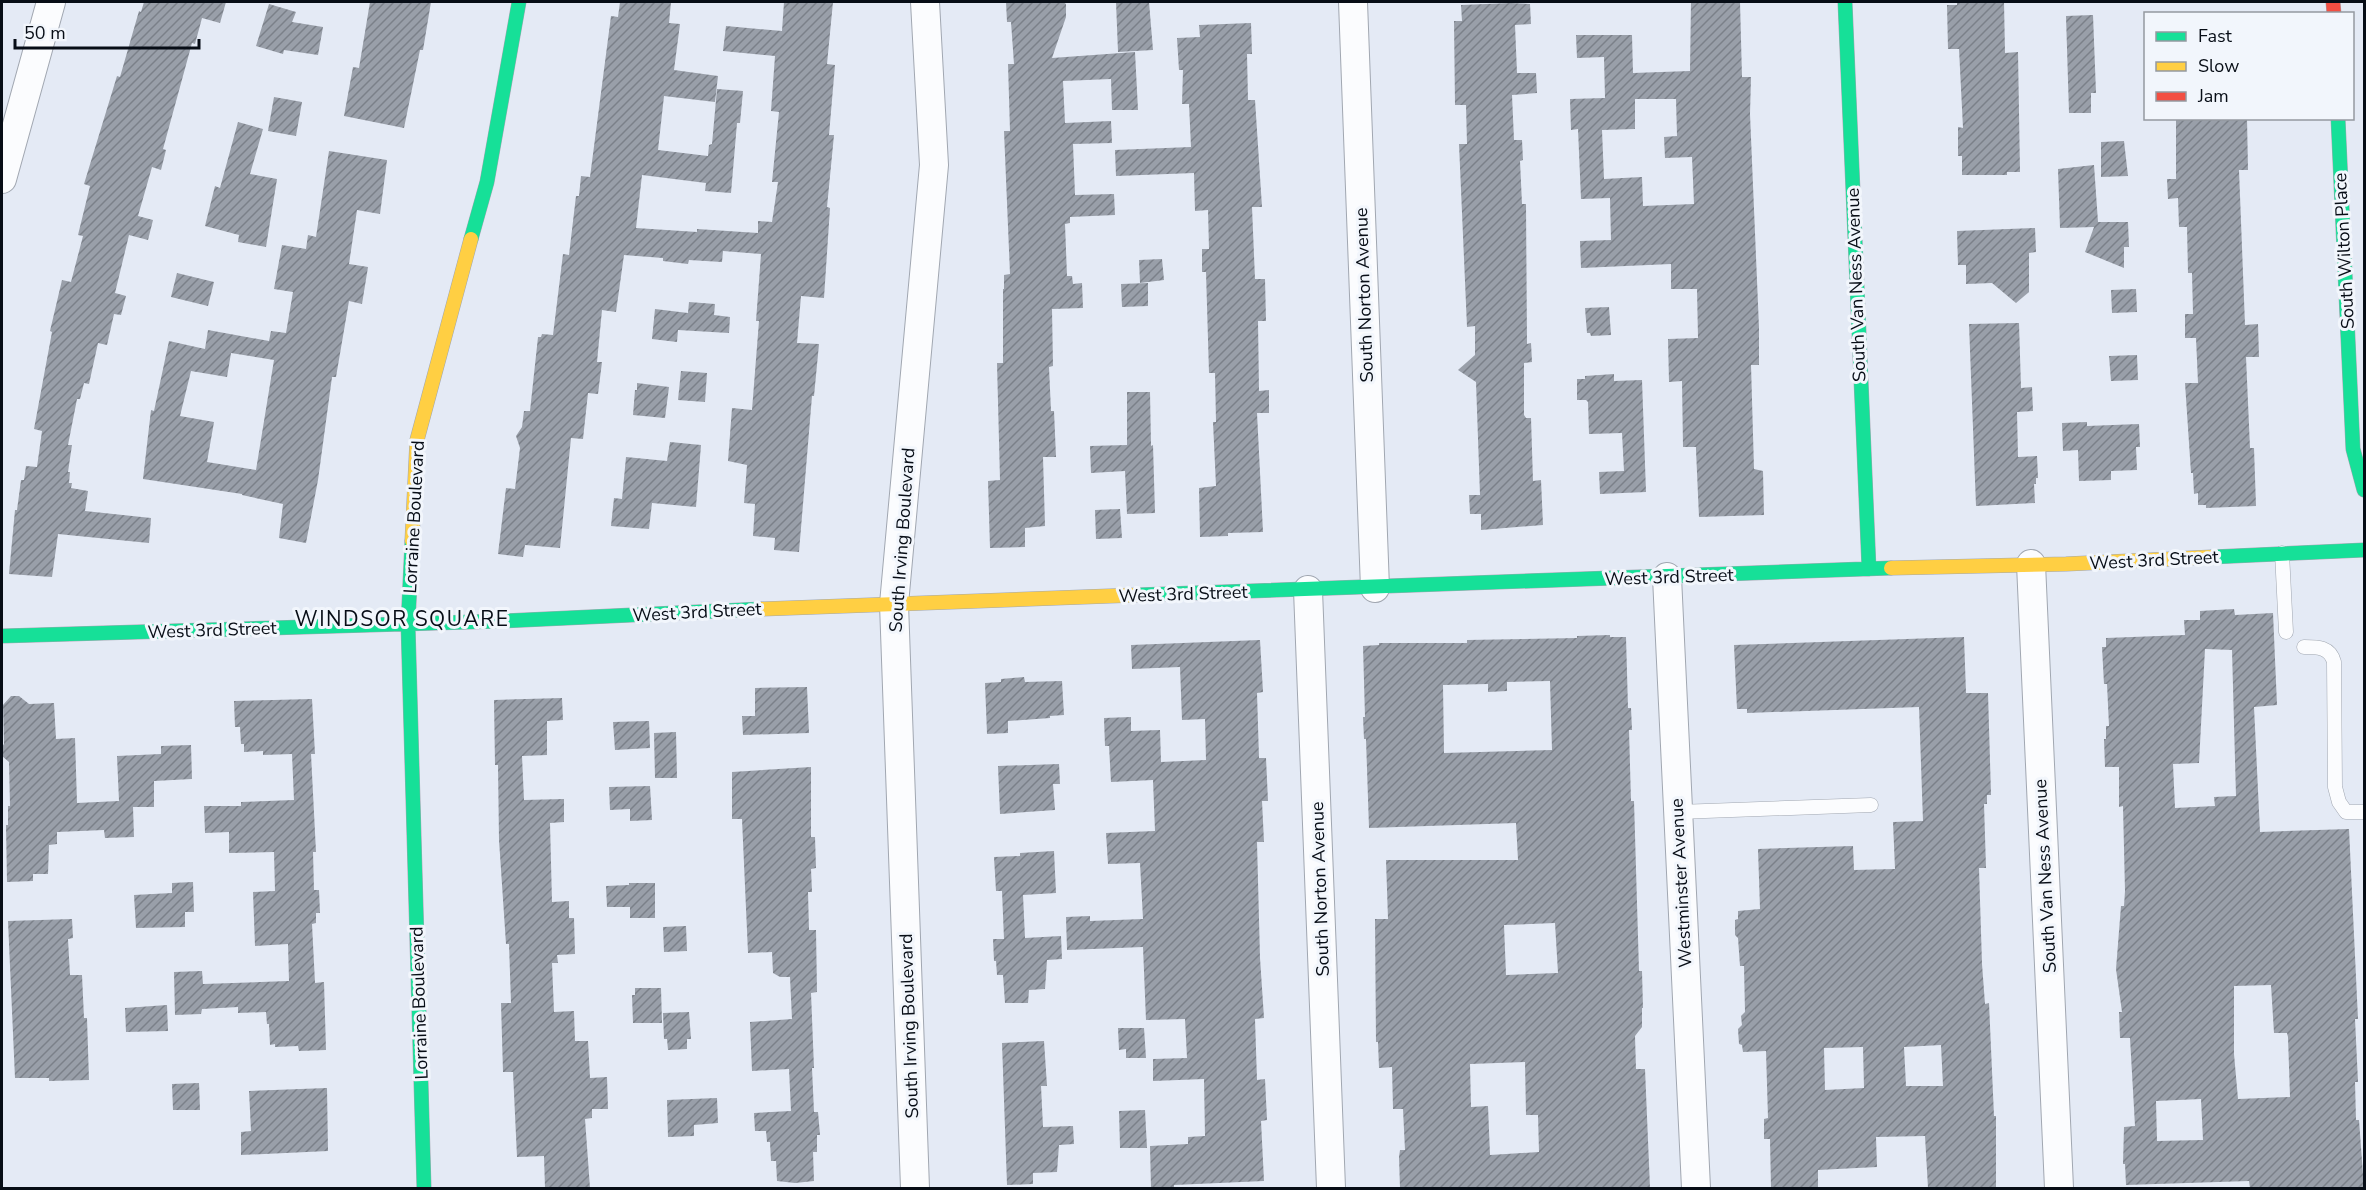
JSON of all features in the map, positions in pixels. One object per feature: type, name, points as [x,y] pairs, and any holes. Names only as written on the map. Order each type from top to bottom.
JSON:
[{"type":"main road","name":"Lorraine Boulevard","points":[[424,1188],[408,624],[417,440],[487,182],[519,2]]},
{"type":"main road","name":"South Van Ness Avenue","points":[[1845,2],[1869,569]]},
{"type":"main road","name":"South Wilton Place","points":[[2338,120],[2353,449],[2364,490]]},
{"type":"main road","name":"West 3rd Street","points":[[2,636],[408,624],[894,604],[2066,564],[2364,550]]},
{"type":"street","points":[[2,179],[51,2]]},
{"type":"street","name":"South Irving Boulevard","points":[[915,1188],[894,604],[934,165],[925,2]]},
{"type":"street","name":"South Norton Avenue","points":[[1353,2],[1375,588]]},
{"type":"street","name":"South Van Ness Avenue","points":[[2031,564],[2060,1188]]},
{"type":"street","name":"Westminster Avenue","points":[[1667,577],[1696,1188]]},
{"type":"street","name":"South Norton Avenue","points":[[1308,590],[1331,1188]]},
{"type":"lane","points":[[2282,553],[2286,632]]},
{"type":"lane","points":[[2304,647],[2326,650],[2332,655],[2334,662],[2335,787],[2339,802],[2346,812],[2364,812]]},
{"type":"lane","points":[[1678,812],[1871,805]]},
{"type":"building","points":[[144,2],[226,2],[220,23],[202,18],[195,44],[192,43],[163,149],[166,150],[161,170],[152,167],[138,216],[153,220],[148,240],[129,235],[115,293],[126,296],[121,315],[114,314],[107,345],[98,343],[89,384],[84,383],[80,399],[77,399],[68,445],[72,445],[68,472],[70,472],[69,483],[72,483],[71,488],[88,491],[85,511],[151,518],[149,543],[58,534],[52,577],[9,574],[15,510],[17,510],[21,480],[24,480],[26,466],[37,467],[42,431],[34,429],[52,332],[50,331],[62,280],[71,282],[83,236],[78,235],[90,186],[84,184],[117,76],[120,77],[139,11],[141,12]]},
{"type":"building","points":[[370,2],[431,2],[423,50],[420,50],[404,128],[344,116],[353,67],[359,68]]},
{"type":"building","points":[[620,2],[671,2],[669,23],[680,24],[674,70],[718,76],[715,102],[664,96],[658,150],[708,156],[709,145],[712,144],[717,89],[743,91],[740,123],[737,123],[731,193],[705,191],[706,183],[642,175],[636,228],[758,233],[758,221],[772,222],[778,182],[772,182],[779,112],[771,111],[775,56],[723,51],[726,26],[782,31],[784,2],[833,2],[827,64],[835,65],[829,135],[834,135],[827,207],[830,208],[824,298],[801,296],[797,343],[819,344],[814,396],[812,396],[799,552],[774,550],[775,538],[753,536],[755,504],[744,503],[747,465],[728,461],[732,408],[752,410],[759,321],[756,321],[761,254],[723,251],[722,262],[689,260],[688,264],[663,261],[663,258],[624,255],[616,312],[602,310],[597,362],[602,362],[598,394],[588,393],[583,439],[571,438],[560,548],[525,545],[523,557],[498,554],[506,488],[515,489],[520,448],[516,436],[522,427],[524,411],[530,411],[538,337],[542,334],[553,335],[563,254],[569,255],[576,196],[579,196],[581,176],[590,177],[611,16],[618,17]]},
{"type":"building","points":[[1006,2],[1063,2],[1066,4],[1066,17],[1052,58],[1135,52],[1138,110],[1112,110],[1111,79],[1063,81],[1065,123],[1111,121],[1112,143],[1073,144],[1075,195],[1114,194],[1115,215],[1070,217],[1070,223],[1065,224],[1067,276],[1072,276],[1073,284],[1082,283],[1083,308],[1052,309],[1053,366],[1049,367],[1056,457],[1043,457],[1045,526],[1025,528],[1025,547],[990,548],[988,481],[1000,480],[997,363],[1003,363],[1004,275],[1010,274],[1004,131],[1010,131],[1008,64],[1014,64],[1011,22],[1007,22]]},
{"type":"building","points":[[1116,2],[1149,2],[1153,50],[1118,52]]},
{"type":"building","points":[[1691,2],[1740,2],[1742,77],[1751,77],[1750,114],[1759,328],[1759,365],[1751,365],[1754,469],[1763,471],[1764,515],[1699,517],[1696,447],[1683,447],[1682,381],[1669,382],[1668,339],[1698,338],[1697,289],[1671,289],[1671,264],[1581,268],[1580,241],[1611,240],[1610,198],[1581,199],[1578,129],[1571,130],[1570,99],[1605,98],[1604,57],[1577,58],[1576,35],[1632,35],[1633,73],[1690,71]],"holes":[[[1635,99],[1676,99],[1677,136],[1664,137],[1665,158],[1692,157],[1694,204],[1643,206],[1642,177],[1604,179],[1602,130],[1635,129]]]},
{"type":"building","points":[[1957,2],[2004,2],[2005,53],[2018,52],[2020,172],[2007,172],[2007,175],[1962,175],[1962,156],[1958,156],[1958,127],[1963,128],[1959,49],[1948,49],[1947,5],[1957,5]]},
{"type":"building","points":[[269,4],[296,12],[292,22],[323,27],[318,55],[284,50],[283,54],[256,46]]},
{"type":"building","points":[[1530,4],[1531,24],[1515,25],[1517,73],[1536,73],[1537,93],[1512,95],[1514,140],[1522,140],[1523,160],[1520,161],[1522,204],[1526,204],[1527,344],[1531,343],[1532,362],[1524,363],[1524,415],[1526,418],[1531,418],[1533,481],[1541,480],[1543,525],[1481,530],[1481,514],[1470,514],[1469,495],[1480,495],[1476,382],[1458,370],[1475,355],[1475,326],[1467,327],[1459,144],[1467,144],[1466,105],[1455,105],[1454,21],[1462,21],[1461,5]]},
{"type":"building","points":[[2093,15],[2096,93],[2091,93],[2091,113],[2069,113],[2066,16]]},
{"type":"building","points":[[1251,23],[1252,54],[1247,54],[1248,100],[1255,100],[1262,207],[1252,207],[1255,279],[1265,279],[1266,321],[1258,321],[1259,391],[1269,390],[1269,413],[1257,413],[1263,532],[1200,537],[1199,488],[1216,486],[1213,422],[1216,422],[1215,373],[1209,373],[1206,272],[1202,272],[1202,249],[1209,249],[1208,210],[1195,211],[1194,173],[1116,176],[1115,150],[1191,147],[1189,104],[1182,104],[1183,70],[1179,70],[1177,38],[1200,37],[1199,25]]},
{"type":"building","points":[[274,97],[302,102],[296,136],[268,131]]},
{"type":"building","points":[[2176,120],[2247,120],[2248,170],[2239,170],[2245,325],[2258,324],[2259,357],[2246,357],[2250,448],[2254,448],[2256,506],[2206,508],[2206,505],[2198,505],[2198,493],[2194,494],[2185,383],[2198,383],[2196,338],[2185,338],[2185,314],[2193,314],[2192,273],[2188,273],[2187,227],[2179,227],[2178,198],[2168,199],[2167,179],[2176,179]]},
{"type":"building","points":[[238,122],[263,129],[250,174],[277,179],[266,247],[238,242],[239,235],[205,226],[215,186],[220,188]]},
{"type":"building","points":[[2124,141],[2128,176],[2101,177],[2101,142]]},
{"type":"building","points":[[329,151],[387,160],[380,214],[357,210],[349,264],[368,267],[362,304],[349,301],[336,377],[332,377],[318,480],[306,543],[279,538],[283,504],[242,494],[143,479],[151,410],[154,411],[169,341],[205,349],[208,330],[269,341],[271,331],[286,333],[293,292],[274,289],[282,245],[306,249],[308,235],[316,237]],"holes":[[[231,353],[274,360],[256,470],[207,462],[214,422],[180,416],[191,371],[227,377]]]},
{"type":"building","points":[[2094,165],[2098,222],[2128,222],[2129,247],[2124,247],[2124,268],[2085,252],[2094,227],[2060,228],[2058,169]]},
{"type":"building","points":[[2035,228],[2036,252],[2029,253],[2029,292],[2016,303],[1992,283],[1966,284],[1966,265],[1958,265],[1957,231]]},
{"type":"building","points":[[1162,259],[1164,280],[1140,283],[1139,260]]},
{"type":"building","points":[[177,273],[214,282],[208,306],[171,297]]},
{"type":"building","points":[[1148,283],[1148,306],[1122,307],[1121,284]]},
{"type":"building","points":[[2136,289],[2137,312],[2112,313],[2111,290]]},
{"type":"building","points":[[689,302],[715,304],[714,315],[730,317],[729,333],[678,330],[677,342],[652,339],[655,309],[688,313]]},
{"type":"building","points":[[1609,307],[1611,335],[1591,336],[1587,333],[1585,308]]},
{"type":"building","points":[[2019,323],[2021,388],[2032,387],[2033,411],[2017,412],[2018,457],[2037,456],[2038,478],[2034,484],[2035,503],[1976,506],[1969,324]]},
{"type":"building","points":[[2137,355],[2138,380],[2111,381],[2109,356]]},
{"type":"building","points":[[681,371],[707,373],[705,402],[678,400]]},
{"type":"building","points":[[1614,374],[1614,381],[1642,380],[1646,492],[1600,494],[1599,472],[1624,471],[1622,433],[1589,434],[1588,402],[1577,400],[1577,379],[1585,379],[1585,376]]},
{"type":"building","points":[[637,383],[669,387],[665,418],[633,415]]},
{"type":"building","points":[[1127,392],[1150,392],[1155,513],[1127,514],[1125,471],[1091,473],[1090,446],[1127,445]]},
{"type":"building","points":[[2087,422],[2087,426],[2139,424],[2140,447],[2136,447],[2137,470],[2111,471],[2111,480],[2079,481],[2078,450],[2063,451],[2062,423]]},
{"type":"building","points":[[670,442],[701,445],[696,507],[652,503],[649,529],[611,526],[614,498],[622,499],[626,457],[667,461]]},
{"type":"building","points":[[1120,509],[1122,538],[1096,539],[1095,510]]},
{"type":"building","points":[[2234,609],[2235,615],[2273,613],[2277,705],[2254,707],[2260,832],[2349,829],[2358,1019],[2355,1019],[2358,1082],[2355,1082],[2356,1120],[2359,1120],[2364,1188],[2250,1188],[2249,1181],[2126,1185],[2125,1164],[2123,1164],[2124,1127],[2135,1126],[2130,1038],[2120,1038],[2119,1012],[2122,1012],[2116,969],[2121,906],[2124,906],[2125,891],[2123,806],[2119,807],[2119,767],[2105,767],[2104,739],[2106,739],[2106,726],[2109,726],[2102,647],[2106,647],[2106,638],[2185,635],[2184,620],[2200,620],[2200,611]],"holes":[[[2205,649],[2232,650],[2236,796],[2214,797],[2215,806],[2175,808],[2173,764],[2199,763]],[[2271,985],[2274,1033],[2287,1033],[2288,1037],[2290,1097],[2238,1099],[2234,1054],[2234,986]],[[2201,1099],[2203,1140],[2157,1141],[2156,1101]]]},
{"type":"building","points":[[1577,636],[1626,637],[1628,708],[1631,708],[1632,730],[1629,730],[1631,801],[1634,801],[1639,971],[1642,971],[1643,1008],[1642,1027],[1635,1036],[1636,1069],[1645,1069],[1650,1188],[1400,1188],[1399,1157],[1400,1150],[1405,1150],[1403,1109],[1393,1109],[1392,1067],[1379,1068],[1378,1042],[1376,1042],[1375,919],[1388,919],[1386,860],[1518,860],[1516,823],[1369,828],[1366,739],[1364,739],[1363,717],[1365,717],[1363,646],[1379,645],[1379,643],[1467,643],[1467,640],[1577,638]],"holes":[[[1550,681],[1552,750],[1444,753],[1443,685],[1488,684],[1488,692],[1507,691],[1507,682]],[[1555,923],[1558,973],[1506,975],[1504,925]],[[1525,1062],[1526,1115],[1538,1115],[1539,1152],[1490,1155],[1488,1106],[1471,1107],[1470,1064]]]},
{"type":"building","points":[[1964,637],[1966,693],[1988,693],[1991,795],[1987,795],[1987,804],[1984,804],[1986,868],[1979,868],[1982,964],[1985,1004],[1989,1003],[1994,1116],[1996,1116],[1996,1188],[1928,1188],[1925,1136],[1876,1137],[1877,1167],[1818,1170],[1818,1188],[1771,1188],[1770,1139],[1764,1139],[1764,1119],[1768,1118],[1766,1051],[1743,1052],[1742,1045],[1739,1044],[1738,1029],[1742,1025],[1741,1016],[1745,1012],[1744,966],[1740,966],[1735,920],[1738,919],[1738,911],[1760,909],[1758,849],[1853,846],[1854,870],[1895,869],[1893,822],[1923,821],[1919,707],[1747,713],[1747,709],[1737,709],[1734,645]],"holes":[[[1941,1045],[1943,1086],[1906,1086],[1904,1047]],[[1863,1047],[1864,1088],[1825,1090],[1824,1048]]]},
{"type":"building","points":[[1260,640],[1263,692],[1257,693],[1259,758],[1266,758],[1268,801],[1262,801],[1264,842],[1257,842],[1264,1018],[1255,1019],[1257,1080],[1265,1079],[1267,1120],[1261,1121],[1264,1181],[1151,1188],[1150,1146],[1188,1144],[1188,1137],[1205,1136],[1204,1079],[1153,1081],[1153,1059],[1187,1058],[1185,1019],[1146,1020],[1143,947],[1067,950],[1066,917],[1090,916],[1090,921],[1143,919],[1140,863],[1108,864],[1106,833],[1155,831],[1153,780],[1111,782],[1109,746],[1105,746],[1104,718],[1131,717],[1131,731],[1160,730],[1161,762],[1206,760],[1205,719],[1182,720],[1180,667],[1132,669],[1131,645]]},
{"type":"building","points":[[1024,677],[1025,682],[1062,681],[1064,715],[1008,721],[1008,733],[987,734],[985,683]]},
{"type":"building","points":[[807,687],[809,733],[743,735],[742,716],[755,716],[755,688]]},
{"type":"building","points":[[11,696],[19,696],[29,704],[54,703],[56,739],[75,738],[77,803],[119,801],[117,756],[161,754],[161,746],[191,745],[192,779],[154,781],[154,807],[133,807],[134,837],[105,838],[104,830],[57,832],[57,844],[49,845],[48,874],[33,874],[33,881],[7,882],[6,825],[8,825],[8,806],[10,806],[9,762],[2,756],[2,747],[4,744],[3,705]]},
{"type":"building","points":[[562,698],[563,720],[547,721],[547,755],[522,756],[524,800],[564,799],[564,822],[550,823],[552,902],[569,901],[569,918],[574,918],[575,954],[557,955],[558,963],[552,963],[554,1012],[574,1011],[575,1041],[588,1041],[590,1078],[607,1077],[608,1109],[592,1109],[592,1118],[585,1119],[590,1188],[545,1188],[544,1156],[517,1157],[513,1072],[503,1072],[501,1003],[511,1003],[509,944],[506,944],[499,840],[494,700]]},
{"type":"building","points":[[312,699],[315,754],[311,754],[316,852],[313,852],[314,890],[319,890],[320,913],[316,913],[316,923],[312,924],[315,983],[324,982],[326,1050],[299,1051],[298,1046],[275,1047],[275,1044],[270,1045],[266,1012],[238,1013],[238,1007],[202,1009],[201,1014],[175,1015],[174,972],[202,971],[203,984],[289,981],[288,944],[255,946],[253,892],[275,891],[274,852],[229,853],[229,832],[205,833],[204,806],[241,806],[241,802],[294,800],[292,754],[263,755],[263,751],[244,752],[240,727],[235,727],[234,701]]},
{"type":"building","points":[[649,721],[650,748],[615,750],[613,722]]},
{"type":"building","points":[[676,732],[677,778],[655,778],[654,733]]},
{"type":"building","points":[[1059,764],[1060,784],[1053,784],[1055,810],[1000,814],[998,766]]},
{"type":"building","points":[[811,767],[811,837],[815,837],[816,868],[811,869],[812,892],[808,892],[809,930],[816,930],[817,992],[811,993],[814,1068],[812,1068],[814,1112],[818,1112],[820,1135],[817,1135],[817,1152],[813,1152],[814,1181],[795,1183],[777,1181],[776,1161],[771,1161],[770,1142],[767,1142],[766,1131],[755,1131],[754,1113],[791,1111],[789,1069],[752,1071],[750,1022],[792,1019],[790,977],[780,977],[773,973],[772,952],[748,953],[742,819],[732,819],[732,772]]},
{"type":"building","points":[[650,786],[652,820],[630,821],[630,809],[610,810],[609,787]]},
{"type":"building","points":[[1054,851],[1056,893],[1023,895],[1025,938],[1061,936],[1062,959],[1047,960],[1045,989],[1029,990],[1028,1003],[1005,1003],[1003,975],[997,975],[996,961],[994,961],[993,939],[1004,939],[1002,891],[996,891],[994,857]]},
{"type":"building","points":[[193,882],[194,912],[185,912],[185,927],[136,928],[134,895],[172,893],[172,883]]},
{"type":"building","points":[[629,883],[655,883],[655,918],[630,918],[630,907],[607,907],[606,886],[629,885]]},
{"type":"building","points":[[72,919],[73,938],[68,939],[70,975],[82,975],[84,1018],[87,1018],[89,1080],[49,1081],[49,1078],[15,1078],[8,921]]},
{"type":"building","points":[[686,926],[687,951],[664,952],[663,927]]},
{"type":"building","points":[[635,988],[661,988],[662,1023],[633,1023],[632,995],[635,995]]},
{"type":"building","points":[[167,1005],[168,1031],[126,1032],[125,1008]]},
{"type":"building","points":[[689,1012],[691,1039],[687,1039],[687,1049],[668,1050],[667,1039],[664,1039],[663,1013]]},
{"type":"building","points":[[1118,1028],[1144,1028],[1146,1058],[1126,1058],[1126,1049],[1119,1050]]},
{"type":"building","points":[[1044,1041],[1047,1086],[1041,1086],[1043,1127],[1073,1126],[1074,1144],[1059,1145],[1057,1172],[1033,1173],[1033,1184],[1007,1185],[1002,1043]]},
{"type":"building","points":[[199,1083],[200,1110],[173,1110],[172,1084]]},
{"type":"building","points":[[327,1088],[328,1151],[241,1155],[241,1132],[251,1131],[249,1091]]},
{"type":"building","points":[[717,1098],[718,1123],[694,1125],[694,1136],[668,1137],[667,1100]]},
{"type":"building","points":[[1145,1110],[1147,1148],[1120,1148],[1119,1111]]},
{"type":"traffic: fast","points":[[471,239],[487,182],[519,2]]},
{"type":"traffic: fast","points":[[1845,2],[1869,569]]},
{"type":"traffic: fast","points":[[2338,120],[2353,449],[2364,490]]},
{"type":"traffic: fast","points":[[412,541],[408,624],[424,1188]]},
{"type":"traffic: fast","points":[[2212,557],[2364,550]]},
{"type":"traffic: fast","points":[[1136,595],[1891,568]]},
{"type":"traffic: fast","points":[[2,636],[502,621],[761,609]]},
{"type":"traffic: slow","points":[[412,541],[417,440],[471,239]]},
{"type":"traffic: slow","points":[[1891,568],[2066,564],[2212,557]]},
{"type":"traffic: slow","points":[[761,609],[1136,595]]},
{"type":"traffic: jam","points":[[2333,2],[2334,12]]},
{"type":"district","name":"WINDSOR SQUARE","points":[[402,619]]}]
